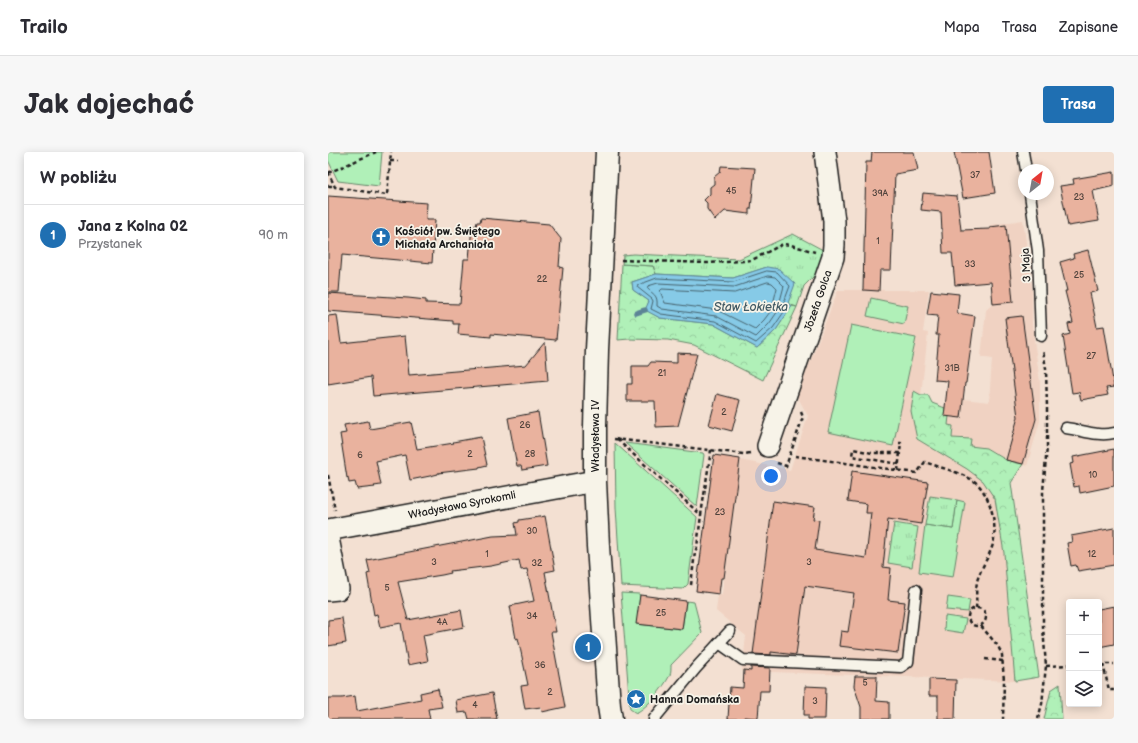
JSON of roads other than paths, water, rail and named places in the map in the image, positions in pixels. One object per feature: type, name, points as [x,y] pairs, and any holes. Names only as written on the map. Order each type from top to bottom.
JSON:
[{"type":"street","name":"Władysława IV","points":[[607,152],[597,350],[595,480],[598,546],[611,719]]},
{"type":"street","name":"Józefa Golca","points":[[758,449],[833,257],[834,221],[825,152]]},
{"type":"street","name":"Władysława Syrokomli","points":[[328,530],[595,480]]},
{"type":"street","points":[[328,538],[338,589],[328,590]]},
{"type":"lane","points":[[1023,152],[1025,164]]},
{"type":"lane","name":"3 Maja","points":[[1031,200],[1038,251],[1041,336]]},
{"type":"lane","points":[[1066,428],[1094,434],[1108,435],[1114,433]]},
{"type":"lane","points":[[719,643],[743,660],[901,667],[908,662],[916,590]]},
{"type":"lane","points":[[654,719],[696,668],[730,631]]},
{"type":"water","name":"Staw Łokietka","points":[[767,267],[779,269],[795,284],[788,303],[792,306],[776,330],[757,348],[713,324],[660,318],[645,310],[649,301],[633,290],[632,282],[656,274],[733,278]]},
{"type":"waterway","points":[[636,313],[645,310]]},
{"type":"place","name":"Kościół pw. Świętego Michała Archanioła","points":[[381,237]]},
{"type":"place","name":"Jana z Kolna 02","points":[[588,647]]},
{"type":"place","name":"Hanna Domańska","points":[[636,699]]}]
